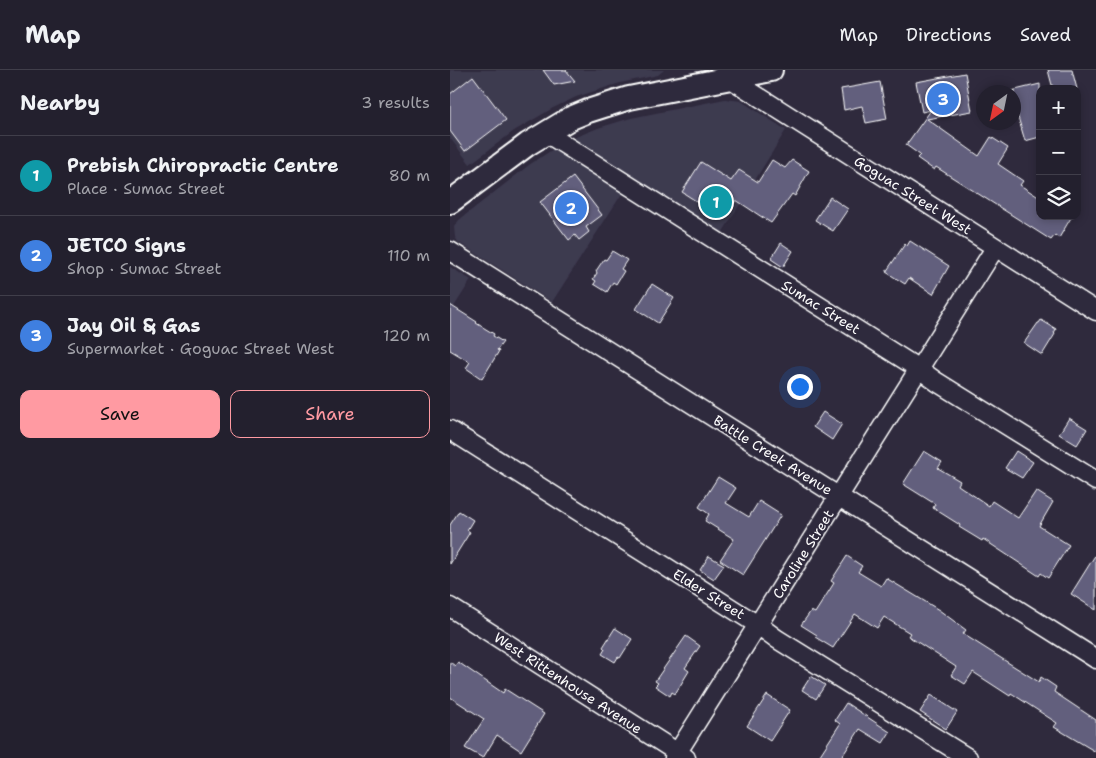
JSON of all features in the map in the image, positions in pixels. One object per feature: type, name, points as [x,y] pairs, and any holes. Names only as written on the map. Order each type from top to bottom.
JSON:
[{"type":"main road","points":[[450,202],[528,144],[571,118],[608,104],[723,74],[771,70]]},
{"type":"street","name":"Goguac Street West","points":[[723,74],[1096,311]]},
{"type":"street","name":"Sumac Street","points":[[546,133],[1096,481]]},
{"type":"street","name":"Caroline Street","points":[[679,756],[758,625],[995,248]]},
{"type":"street","name":"Battle Creek Avenue","points":[[450,251],[1096,659]]},
{"type":"street","name":"Elder Street","points":[[450,430],[758,625],[777,639],[968,758]]},
{"type":"street","name":"West Rittenhouse Avenue","points":[[450,607],[679,756]]},
{"type":"shaded area","points":[[450,70],[664,70],[658,75],[620,83],[576,97],[553,108],[514,131],[470,164],[450,138]]},
{"type":"shaded area","points":[[725,99],[741,101],[786,130],[719,238],[566,141],[598,128],[631,118]]},
{"type":"shaded area","points":[[558,146],[625,189],[552,302],[458,242],[455,237],[454,227],[459,220],[529,165]]},
{"type":"shaded area","points":[[450,267],[471,280],[450,313]]},
{"type":"building","points":[[543,70],[566,70],[575,81],[554,85]]},
{"type":"building","points":[[1048,70],[1072,70],[1076,85],[1052,85]]},
{"type":"building","points":[[965,73],[972,111],[927,119],[979,156],[991,137],[1008,148],[998,164],[1023,181],[1020,185],[1036,195],[1036,220],[1070,220],[1059,238],[1055,235],[1051,240],[936,167],[934,170],[917,158],[920,155],[906,145],[931,110],[922,112],[916,82]]},
{"type":"building","points":[[473,76],[506,120],[465,151],[450,131],[450,94]]},
{"type":"building","points":[[880,82],[887,119],[866,123],[862,106],[844,110],[841,89]]},
{"type":"building","points":[[1040,84],[1036,85],[1036,138],[1025,141],[1021,127],[1021,89]]},
{"type":"building","points":[[772,160],[785,168],[792,160],[809,171],[795,196],[792,194],[771,223],[736,200],[724,219],[682,192],[701,162],[731,181],[739,170],[758,182]]},
{"type":"building","points":[[573,177],[602,215],[586,227],[589,232],[579,240],[575,235],[569,240],[540,202]]},
{"type":"building","points":[[830,197],[848,209],[833,231],[815,220]]},
{"type":"building","points":[[910,241],[949,266],[933,294],[909,278],[905,284],[886,272],[905,244],[907,246]]},
{"type":"building","points":[[781,243],[793,251],[783,267],[771,259]]},
{"type":"building","points":[[612,251],[627,260],[621,269],[624,271],[616,284],[613,282],[607,292],[594,284],[596,281],[593,279],[604,259],[606,260]]},
{"type":"building","points":[[652,284],[674,298],[658,323],[636,309]]},
{"type":"building","points":[[450,305],[477,322],[503,342],[482,379],[466,368],[470,362],[450,350]]},
{"type":"building","points":[[1041,320],[1056,329],[1042,355],[1024,343]]},
{"type":"building","points":[[823,412],[842,424],[832,440],[813,427]]},
{"type":"building","points":[[1069,418],[1087,429],[1077,445],[1059,434]]},
{"type":"building","points":[[924,451],[942,462],[938,468],[960,481],[958,485],[989,506],[992,501],[1018,518],[1036,491],[1053,502],[1039,526],[1069,545],[1048,578],[1041,573],[1039,576],[983,539],[982,541],[959,527],[960,525],[933,508],[935,504],[903,484]]},
{"type":"building","points":[[1016,451],[1033,462],[1022,478],[1005,468]]},
{"type":"building","points":[[718,477],[736,488],[726,503],[749,517],[759,501],[781,515],[743,575],[720,560],[734,539],[705,521],[709,514],[699,507]]},
{"type":"building","points":[[459,511],[473,520],[467,530],[470,532],[450,564],[450,525]]},
{"type":"building","points":[[1096,554],[1096,610],[1071,594]]},
{"type":"building","points":[[709,556],[724,565],[714,579],[700,570]]},
{"type":"building","points":[[847,556],[862,566],[858,572],[881,586],[886,578],[939,610],[966,630],[963,634],[1039,682],[1041,677],[1056,687],[1054,692],[1096,720],[1096,752],[1054,727],[1057,723],[1011,693],[1010,696],[973,672],[965,684],[951,675],[956,667],[908,636],[910,633],[884,617],[877,628],[855,614],[833,648],[815,637],[817,635],[801,625],[811,611],[815,613],[834,583],[831,581]]},
{"type":"building","points":[[615,628],[632,639],[620,658],[618,657],[615,662],[602,654],[605,649],[603,647]]},
{"type":"building","points":[[686,636],[700,646],[685,668],[689,671],[675,694],[672,692],[670,696],[655,686],[658,683],[655,681]]},
{"type":"building","points":[[450,662],[455,666],[458,662],[503,693],[505,689],[544,714],[521,751],[497,735],[483,758],[465,748],[484,719],[450,697]]},
{"type":"building","points":[[811,676],[825,685],[816,699],[802,690]]},
{"type":"building","points":[[767,695],[790,710],[770,741],[747,726]]},
{"type":"building","points":[[931,695],[957,712],[946,729],[920,712]]},
{"type":"building","points":[[846,703],[890,732],[883,743],[860,729],[841,758],[818,758],[840,724],[835,720]]},
{"type":"place","name":"Jay Oil & Gas","points":[[943,99]]},
{"type":"place","name":"Prebish Chiropractic Centre","points":[[716,202]]},
{"type":"place","name":"JETCO Signs","points":[[571,208]]}]
